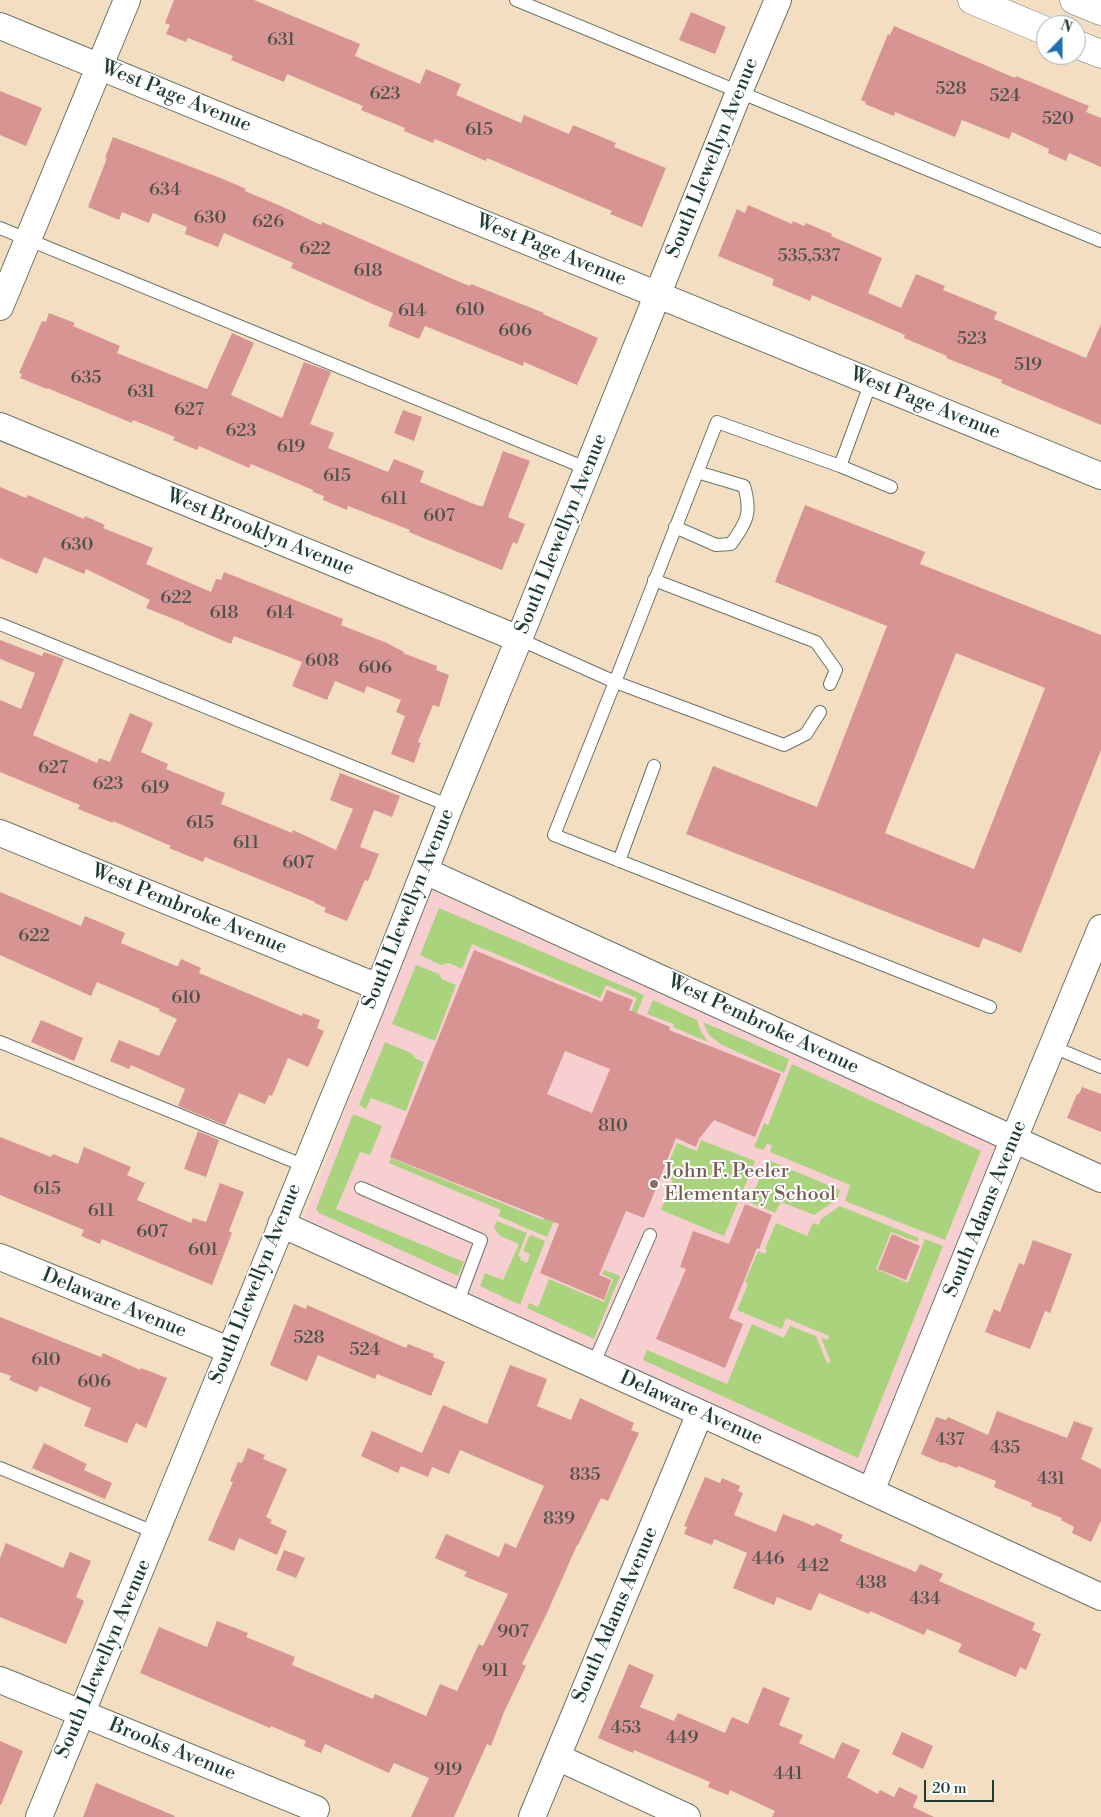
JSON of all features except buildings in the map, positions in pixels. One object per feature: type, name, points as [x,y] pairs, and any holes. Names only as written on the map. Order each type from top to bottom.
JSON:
[{"type":"main road","points":[[972,0],[1036,27]]},
{"type":"main road","points":[[1074,0],[1101,11]]},
{"type":"main road","points":[[1086,48],[1101,54]]},
{"type":"street","points":[[0,307],[127,0]]},
{"type":"street","name":"South Llewellyn Avenue","points":[[39,1817],[425,872],[739,92],[778,0]]},
{"type":"street","name":"West Page Avenue","points":[[0,26],[1101,476]]},
{"type":"street","name":"West Brooklyn Avenue","points":[[0,426],[519,639]]},
{"type":"street","name":"West Pembroke Avenue","points":[[0,834],[378,987]]},
{"type":"street","name":"West Pembroke Avenue","points":[[425,872],[1101,1179]]},
{"type":"street","name":"South Adams Avenue","points":[[871,1491],[1101,928]]},
{"type":"street","name":"Delaware Avenue","points":[[281,1224],[700,1412],[1101,1597]]},
{"type":"street","name":"Delaware Avenue","points":[[0,1257],[229,1350]]},
{"type":"street","name":"South Adams Avenue","points":[[532,1817],[700,1412]]},
{"type":"street","name":"Brooks Avenue","points":[[0,1680],[316,1809]]},
{"type":"street","points":[[557,1757],[687,1817]]},
{"type":"lane","points":[[516,0],[1101,241]]},
{"type":"lane","points":[[0,228],[588,470]]},
{"type":"lane","points":[[840,466],[871,382]]},
{"type":"lane","points":[[891,487],[840,466],[717,422],[554,835],[990,1007]]},
{"type":"lane","points":[[675,528],[716,545],[731,544],[743,528],[749,504],[744,486],[697,472]]},
{"type":"lane","points":[[654,580],[816,642],[836,670],[830,684]]},
{"type":"lane","points":[[0,624],[450,806]]},
{"type":"lane","points":[[519,639],[615,682],[784,745],[806,734],[820,712]]},
{"type":"lane","points":[[619,861],[654,766]]},
{"type":"lane","points":[[0,1042],[305,1166]]},
{"type":"lane","points":[[1053,1047],[1101,1067]]},
{"type":"lane","points":[[361,1188],[481,1240],[457,1304]]},
{"type":"lane","points":[[593,1365],[650,1235]]},
{"type":"lane","points":[[0,1468],[156,1533]]},
{"type":"shaded area","name":"John F. Peeler Elementary School","points":[[430,890],[1006,1148],[870,1481],[303,1221]]},
{"type":"green space","points":[[439,908],[644,995],[627,1038],[621,1036],[637,998],[606,985],[600,998],[472,944],[462,969],[449,963],[441,965],[420,955]]},
{"type":"green space","points":[[416,965],[439,974],[442,979],[456,985],[435,1041],[392,1024]]},
{"type":"green space","points":[[653,1000],[697,1020],[700,1030],[708,1042],[673,1027],[674,1024],[647,1014]]},
{"type":"green space","points":[[703,1022],[789,1059],[784,1073],[722,1045],[709,1035]]},
{"type":"green space","points":[[385,1042],[411,1053],[416,1059],[424,1062],[406,1111],[371,1098],[366,1109],[359,1105]]},
{"type":"green space","points":[[792,1064],[981,1151],[945,1240],[845,1201],[850,1185],[770,1152],[772,1145],[767,1144],[763,1150],[754,1147],[764,1123],[768,1125]]},
{"type":"green space","points":[[353,1114],[382,1126],[370,1155],[360,1152],[336,1209],[464,1262],[458,1276],[319,1213],[316,1209]]},
{"type":"green space","points":[[701,1140],[755,1161],[724,1236],[661,1210],[673,1180],[663,1176],[677,1143],[697,1151]]},
{"type":"green space","points":[[391,1158],[543,1220],[553,1198],[562,1202],[547,1237],[498,1216],[501,1210],[389,1163]]},
{"type":"green space","points":[[768,1160],[840,1190],[837,1199],[814,1215],[781,1202],[775,1213],[749,1202]]},
{"type":"green space","points":[[840,1206],[919,1238],[917,1242],[891,1232],[876,1269],[908,1283],[925,1239],[943,1246],[858,1458],[643,1360],[647,1350],[727,1384],[752,1324],[784,1338],[790,1326],[816,1336],[827,1363],[831,1362],[821,1338],[828,1340],[829,1336],[786,1318],[782,1329],[737,1310],[748,1284],[745,1282],[758,1251],[765,1254],[767,1250],[765,1249],[776,1223],[807,1236],[813,1223],[819,1225],[821,1219]]},
{"type":"green space","points":[[497,1221],[527,1233],[518,1256],[521,1257],[520,1260],[527,1263],[530,1254],[523,1251],[528,1238],[531,1235],[545,1241],[520,1305],[480,1286],[485,1273],[503,1280],[519,1244],[500,1236],[494,1228]]},
{"type":"green space","points":[[604,1270],[620,1276],[594,1339],[527,1308],[529,1303],[538,1307],[549,1279],[604,1302],[613,1279],[602,1274]]},
{"type":"place","name":"John F. Peeler Elementary School","points":[[654,1184]]}]
